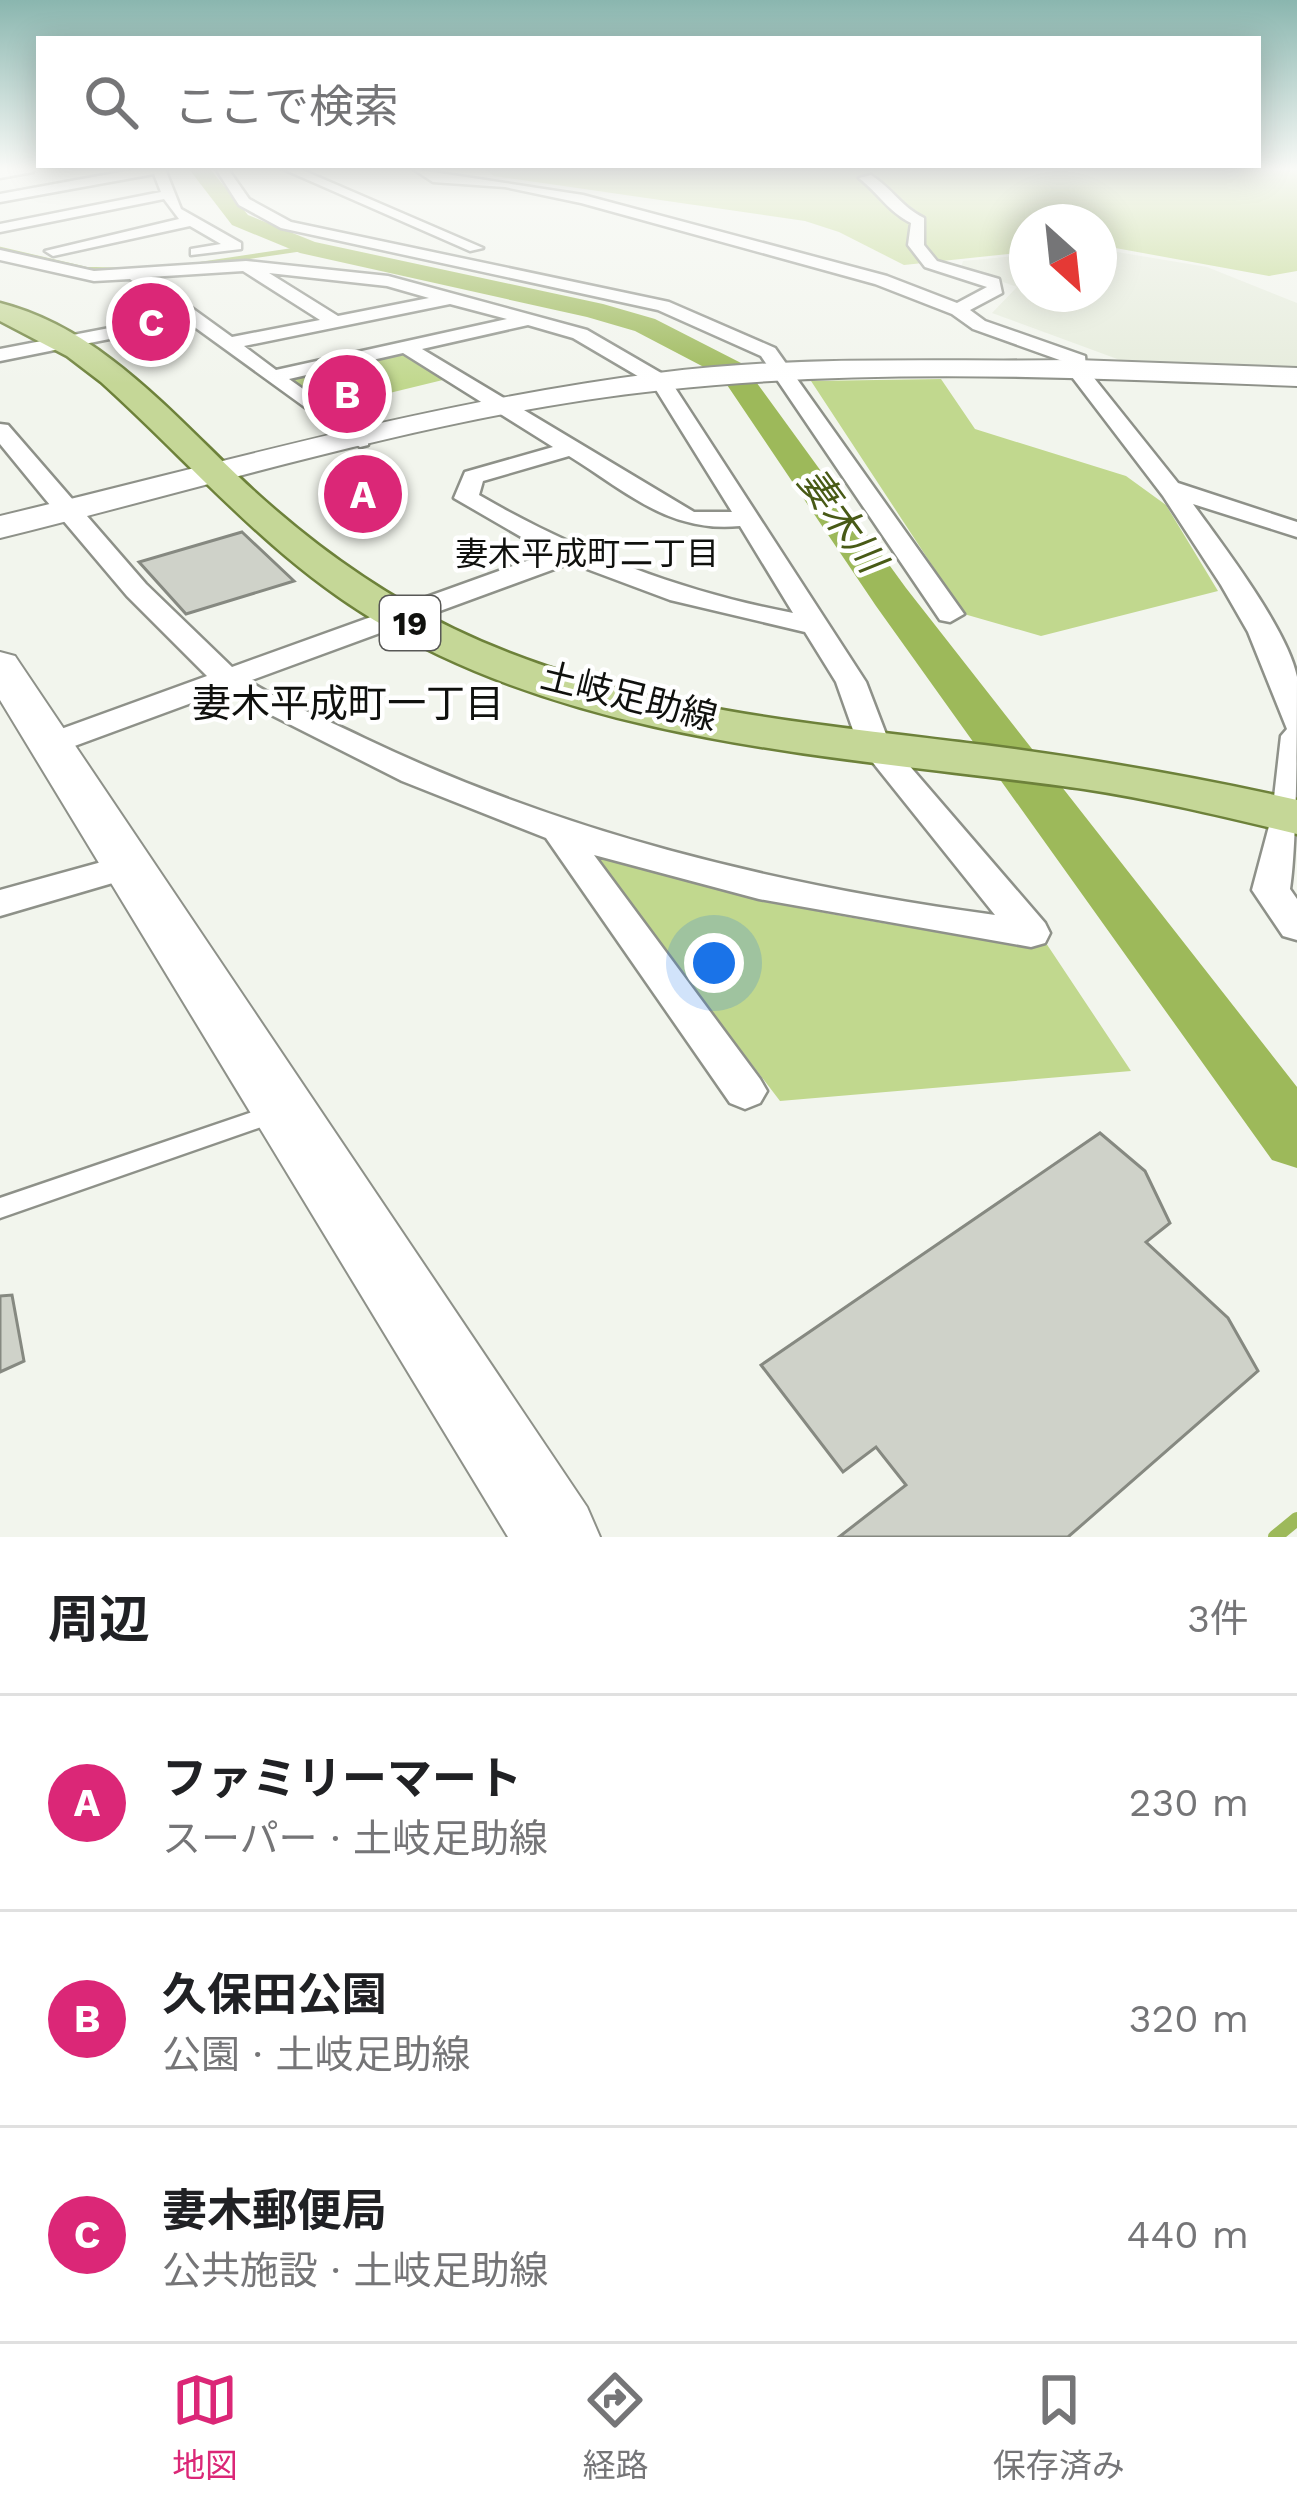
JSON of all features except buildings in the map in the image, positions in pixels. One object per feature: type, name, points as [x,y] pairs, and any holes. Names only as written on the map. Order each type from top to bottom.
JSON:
[{"type":"main road","name":"土岐足助線","points":[[0,311],[71,341],[289,540],[398,617],[467,651],[614,697],[715,720],[1283,814]]},
{"type":"street","points":[[0,430],[66,510],[229,681],[484,806],[764,892],[1031,933],[893,747],[661,381],[597,342],[530,319],[370,278],[246,266],[138,268],[3,241]]},
{"type":"street","points":[[52,251],[98,241]]},
{"type":"street","points":[[0,255],[94,276],[236,246],[227,241]]},
{"type":"street","points":[[365,241],[663,306],[727,330],[768,352],[950,614]]},
{"type":"street","points":[[454,241],[531,274]]},
{"type":"street","points":[[731,241],[958,310],[979,325],[1078,360],[1076,369]]},
{"type":"street","points":[[917,241],[931,264],[993,283],[996,289],[958,310]]},
{"type":"street","points":[[246,266],[334,321]]},
{"type":"street","points":[[138,268],[193,317],[360,440]]},
{"type":"street","points":[[866,279],[897,305],[931,322],[1076,369],[1224,571],[1278,665],[1297,722]]},
{"type":"street","points":[[232,344],[452,298]]},
{"type":"street","points":[[0,355],[193,317]]},
{"type":"street","points":[[274,376],[530,319]]},
{"type":"street","points":[[407,348],[686,518],[705,522],[746,518]]},
{"type":"street","points":[[0,526],[503,405],[661,381],[783,372],[1076,369],[1297,377]]},
{"type":"street","points":[[574,448],[473,477],[466,499],[568,555],[726,610],[818,626]]},
{"type":"street","points":[[1165,487],[1297,530]]},
{"type":"street","points":[[50,744],[568,555]]},
{"type":"street","points":[[0,665],[557,1537]]},
{"type":"street","points":[[1297,736],[1271,890],[1297,926]]},
{"type":"street","points":[[558,830],[745,1091]]},
{"type":"street","points":[[0,903],[127,867]]},
{"type":"lane","points":[[0,1208],[286,1110]]},
{"type":"shaded area","points":[[1117,252],[1207,267],[1297,303],[1297,374],[1139,367],[992,313],[1009,295],[1009,312],[1117,312]]},
{"type":"shaded area","points":[[1009,257],[1009,284],[961,267],[963,261]]},
{"type":"green space","points":[[856,241],[1009,241],[1009,254],[904,265]]},
{"type":"green space","points":[[1117,241],[1297,241],[1297,271],[1269,276],[1117,248]]},
{"type":"green space","points":[[411,353],[451,378],[328,408],[289,380]]},
{"type":"green space","points":[[941,379],[975,429],[1126,476],[1166,505],[1218,591],[1041,636],[964,614],[811,381]]},
{"type":"green space","points":[[602,855],[821,912],[1046,943],[1131,1071],[780,1101],[593,858]]},
{"type":"waterway","name":"妻木川","points":[[290,241],[645,325],[732,370],[891,597],[1297,1139]]},
{"type":"waterway","points":[[201,264],[308,248]]},
{"type":"waterway","points":[[0,249],[86,269],[124,270]]},
{"type":"waterway","points":[[1275,1537],[1297,1519]]},
{"type":"place","name":"妻木郵便局","points":[[151,322]]},
{"type":"place","name":"久保田公園","points":[[347,394]]},
{"type":"place","name":"ファミリーマート","points":[[363,494]]},
{"type":"district","name":"妻木平成町二丁目","points":[[587,553]]},
{"type":"district","name":"妻木平成町一丁目","points":[[348,703]]}]
